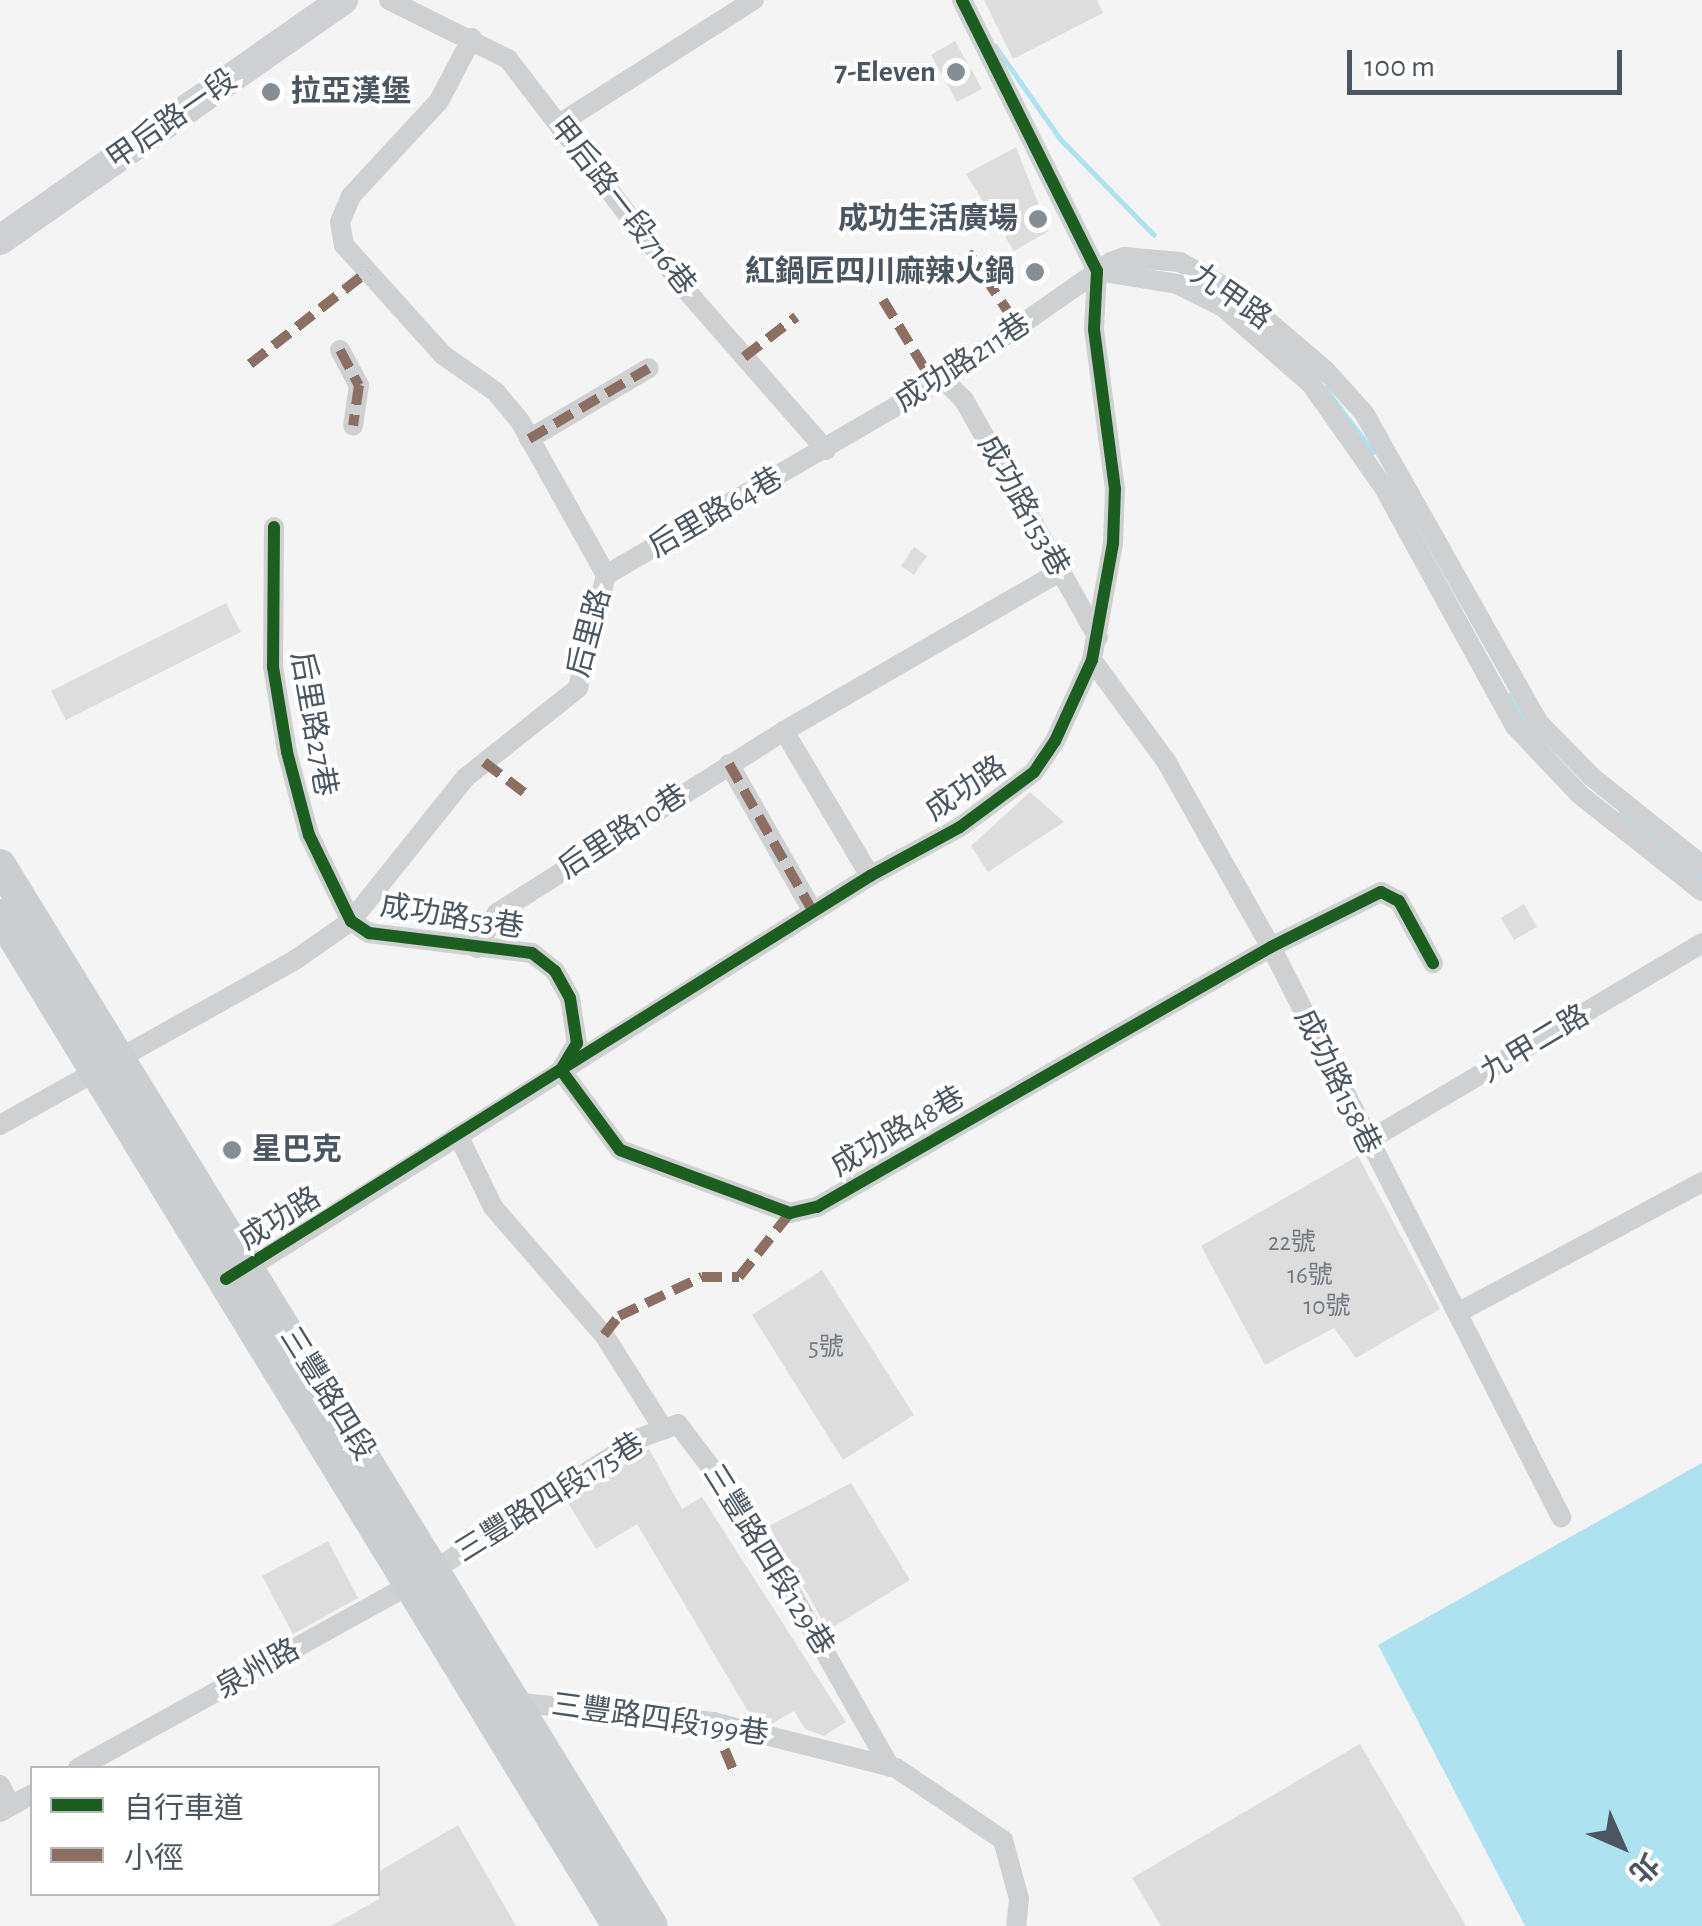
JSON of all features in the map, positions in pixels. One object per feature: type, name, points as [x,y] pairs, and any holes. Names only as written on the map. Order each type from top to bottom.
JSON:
[{"type":"main road","name":"甲后路一段","points":[[0,240],[343,0]]},
{"type":"main road","name":"三豐路四段","points":[[0,865],[107,1063],[504,1708],[652,1926]]},
{"type":"main road","name":"三豐路四段","points":[[0,915],[107,1063]]},
{"type":"main road","name":"三豐路四段","points":[[504,1708],[618,1926]]},
{"type":"street","name":"甲后路一段716巷","points":[[389,0],[472,38],[508,60],[685,289],[826,450]]},
{"type":"street","points":[[559,124],[754,0]]},
{"type":"street","name":"成功路","points":[[238,1274],[870,876],[960,827],[1034,772],[1092,660],[1098,638],[1115,488],[1094,329],[1097,271],[962,0]]},
{"type":"street","name":"后里路","points":[[0,1125],[295,960],[350,921],[465,778],[578,688],[606,575],[529,439],[496,392],[442,355],[344,245],[340,222],[351,196],[439,101],[472,38]]},
{"type":"street","name":"九甲路","points":[[1097,271],[1124,257],[1180,262],[1231,290],[1325,370],[1364,414],[1538,722],[1592,778],[1702,865]]},
{"type":"street","name":"成功路211巷","points":[[826,450],[943,378],[1097,271]]},
{"type":"street","name":"九甲路","points":[[1097,271],[1177,284],[1223,307],[1311,384],[1350,432],[1524,738],[1579,794],[1702,891]]},
{"type":"street","points":[[340,350],[359,385],[353,426]]},
{"type":"street","points":[[529,439],[649,368]]},
{"type":"street","name":"成功路153巷","points":[[943,378],[964,400],[1098,638]]},
{"type":"street","name":"后里路64巷","points":[[606,575],[826,450]]},
{"type":"street","name":"后里路27巷","points":[[274,527],[273,667],[287,752],[310,835],[350,921]]},
{"type":"street","name":"后里路10巷","points":[[477,948],[497,913],[729,764],[1059,572]]},
{"type":"street","name":"成功路158巷","points":[[1092,660],[1166,761],[1271,947],[1366,1142],[1560,1517]]},
{"type":"street","points":[[784,731],[870,876]]},
{"type":"street","points":[[729,764],[814,912]]},
{"type":"street","name":"成功路48巷","points":[[562,1070],[620,1150],[790,1213],[817,1207],[1271,947],[1381,892],[1399,900],[1433,962]]},
{"type":"street","name":"成功路53巷","points":[[350,921],[370,933],[532,953],[554,970],[570,998],[577,1043],[562,1070]]},
{"type":"street","name":"九甲二路","points":[[1366,1142],[1702,943]]},
{"type":"street","name":"三豐路四段129巷","points":[[458,1135],[493,1207],[604,1335],[664,1430],[678,1424],[749,1518],[890,1767]]},
{"type":"street","points":[[1456,1313],[1702,1182]]},
{"type":"street","name":"三豐路四段175巷","points":[[424,1577],[640,1438],[664,1430]]},
{"type":"street","name":"泉州路","points":[[82,1766],[424,1577]]},
{"type":"street","name":"三豐路四段199巷","points":[[504,1708],[713,1722],[890,1767]]},
{"type":"street","points":[[890,1767],[1003,1840],[1019,1899],[1016,1926]]},
{"type":"street","points":[[0,1785],[5,1809],[30,1795]]},
{"type":"water","points":[[1702,1463],[1702,1926],[1525,1926],[1378,1645]]},
{"type":"building","points":[[984,0],[1097,0],[1103,13],[1013,59]]},
{"type":"building","name":"7-Eleven","points":[[955,41],[982,89],[957,102],[931,55]]},
{"type":"building","points":[[1016,147],[1049,231],[1014,251],[966,174]]},
{"type":"building","points":[[914,547],[927,556],[914,575],[901,566]]},
{"type":"building","points":[[226,603],[241,632],[66,720],[51,691]]},
{"type":"building","points":[[1030,792],[1064,822],[988,872],[971,846]]},
{"type":"building","points":[[1524,904],[1537,927],[1514,940],[1501,918]]},
{"type":"building","points":[[1358,1156],[1440,1309],[1356,1358],[1334,1328],[1265,1365],[1201,1246]]},
{"type":"building","points":[[822,1270],[914,1415],[843,1460],[752,1315]]},
{"type":"building","points":[[649,1449],[682,1509],[702,1497],[846,1722],[824,1736],[805,1729],[794,1711],[773,1723],[752,1718],[637,1524],[596,1549],[567,1501]]},
{"type":"building","points":[[851,1483],[910,1580],[828,1630],[769,1526]]},
{"type":"building","points":[[328,1541],[358,1598],[293,1634],[262,1576]]},
{"type":"building","points":[[1360,1744],[1466,1926],[1161,1926],[1132,1878]]},
{"type":"building","points":[[458,1825],[516,1926],[331,1926],[379,1899],[380,1871]]},
{"type":"waterway","points":[[995,46],[1060,139],[1154,235]]},
{"type":"waterway","points":[[1325,388],[1373,452]]},
{"type":"waterway","points":[[1509,695],[1526,724]]},
{"type":"waterway","points":[[1620,814],[1702,878]]},
{"type":"marked path","points":[[968,252],[1019,328]]},
{"type":"marked path","points":[[250,364],[368,271]]},
{"type":"marked path","points":[[883,300],[934,384]]},
{"type":"marked path","points":[[744,357],[796,317]]},
{"type":"marked path","points":[[340,350],[359,385],[353,426]]},
{"type":"marked path","points":[[529,439],[649,368]]},
{"type":"marked path","points":[[484,762],[530,797]]},
{"type":"marked path","points":[[729,764],[813,912]]},
{"type":"marked path","points":[[604,1335],[619,1316],[702,1277],[739,1277],[790,1213]]},
{"type":"marked path","points":[[713,1722],[735,1774]]},
{"type":"cycle path","points":[[226,1279],[870,876],[960,827],[1034,772],[1055,741],[1092,660],[1113,543],[1115,489],[1094,329],[1097,271],[962,0]]},
{"type":"cycle path","points":[[274,527],[273,667],[287,752],[309,835],[351,921],[369,933],[532,953],[555,971],[570,998],[577,1043],[561,1070],[620,1150],[790,1213],[817,1207],[1271,947],[1381,892],[1399,901],[1433,963]]},
{"type":"place","name":"7-Eleven","points":[[956,72]]},
{"type":"place","name":"拉亞漢堡","points":[[271,92]]},
{"type":"place","name":"成功生活廣場","points":[[1038,219]]},
{"type":"place","name":"紅鍋匠四川麻辣火鍋","points":[[1035,272]]},
{"type":"place","name":"星巴克","points":[[232,1150]]}]
